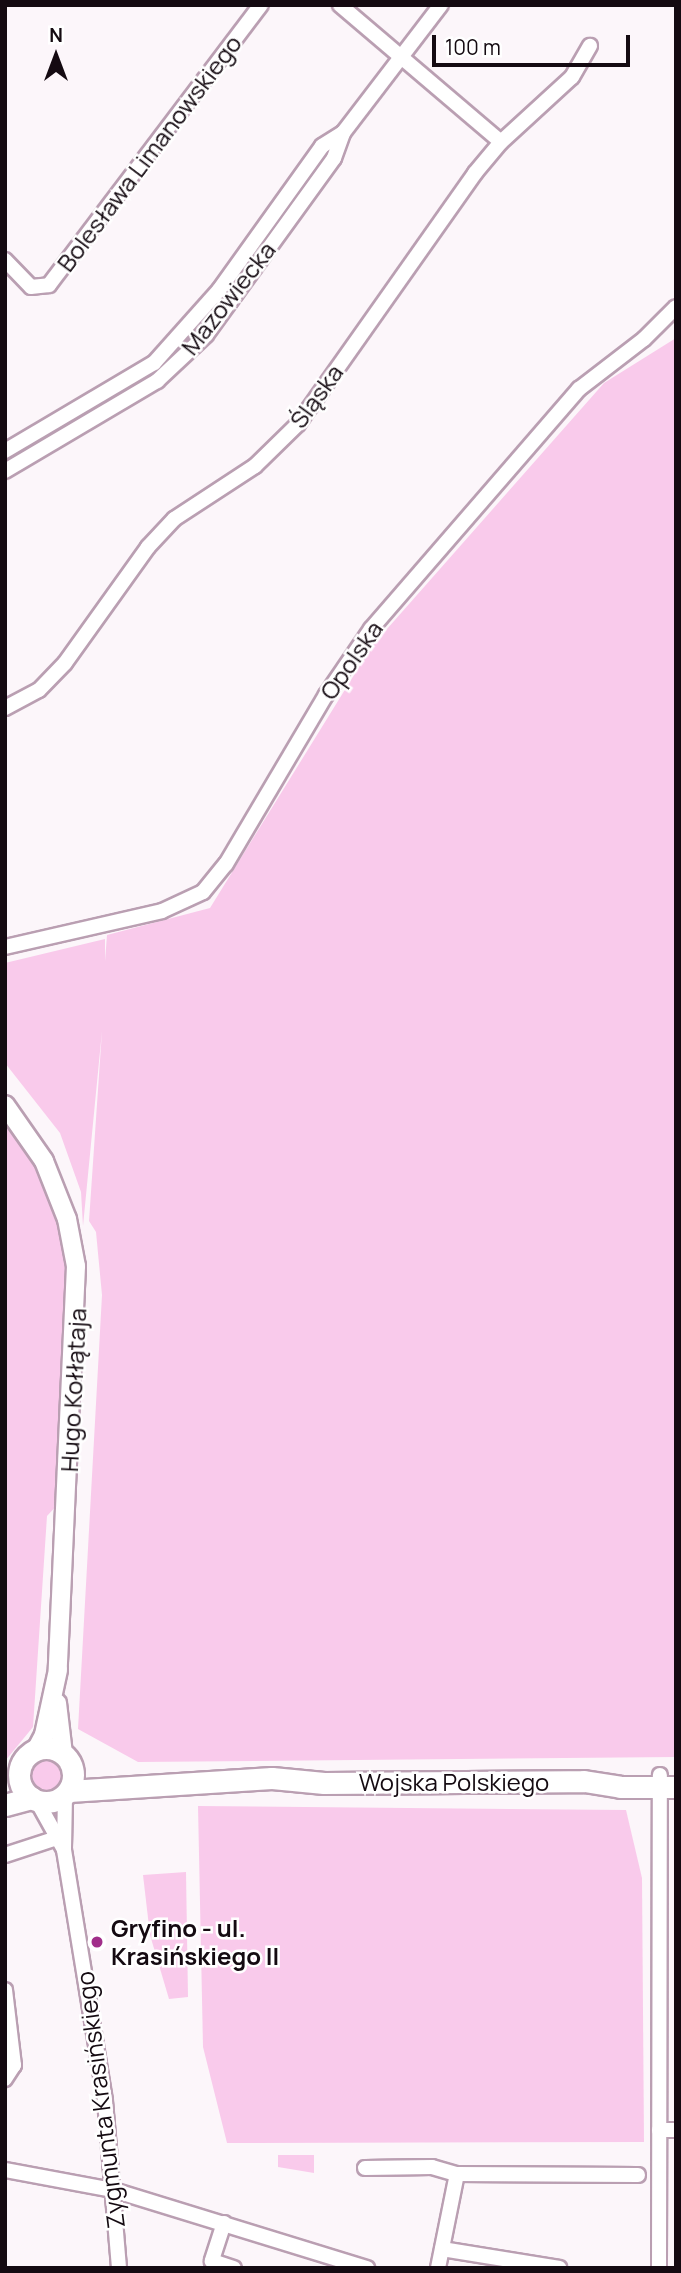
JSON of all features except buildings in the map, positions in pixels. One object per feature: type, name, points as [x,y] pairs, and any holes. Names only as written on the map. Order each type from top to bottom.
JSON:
[{"type":"main road","points":[[5,1791],[19,1773],[24,1759],[36,1751],[50,1749],[67,1759],[74,1777],[67,1793],[53,1802],[35,1800],[5,1805]]},
{"type":"main road","name":"Wojska Polskiego","points":[[67,1759],[137,1784]]},
{"type":"main road","points":[[19,1773],[23,1788],[35,1800]]},
{"type":"main road","name":"Wojska Polskiego","points":[[67,1793],[137,1784],[219,1784],[273,1790],[324,1783],[668,1781]]},
{"type":"street","name":"Bolesława Limanowskiego","points":[[5,260],[31,287],[40,289],[57,278],[261,5]]},
{"type":"street","points":[[340,5],[399,58],[501,142]]},
{"type":"street","name":"Mazowiecka","points":[[5,471],[157,381],[206,335],[334,159],[343,133],[441,5]]},
{"type":"street","name":"Śląska","points":[[5,708],[38,690],[65,663],[148,547],[174,519],[255,466],[298,424],[501,142],[572,77],[590,46]]},
{"type":"street","name":"Mazowiecka","points":[[5,450],[154,363],[219,290],[322,146],[343,133]]},
{"type":"street","name":"Opolska","points":[[5,947],[162,911],[203,892],[226,864],[326,695],[371,629],[579,389],[644,340],[676,307]]},
{"type":"street","name":"Hugo Kołłątaja","points":[[5,1105],[44,1161],[67,1219],[76,1266],[78,1315],[55,1692],[67,1759]]},
{"type":"street","name":"Hugo Kołłątaja","points":[[36,1751],[55,1692]]},
{"type":"street","points":[[659,2268],[659,2130],[668,1781]]},
{"type":"street","name":"Zygmunta Krasińskiego","points":[[67,1793],[60,1844],[101,2076],[119,2268]]},
{"type":"street","name":"Zygmunta Krasińskiego","points":[[35,1800],[60,1844]]},
{"type":"street","points":[[5,1855],[60,1844]]},
{"type":"street","points":[[5,1990],[14,2066],[5,2079]]},
{"type":"street","points":[[659,2130],[676,2130]]},
{"type":"street","points":[[365,2168],[432,2167],[457,2174],[638,2175]]},
{"type":"street","points":[[5,2170],[113,2190],[367,2268]]},
{"type":"street","points":[[438,2268],[457,2174]]},
{"type":"street","points":[[224,2223],[211,2264],[234,2268]]},
{"type":"street","points":[[442,2249],[559,2268]]},
{"type":"shaded area","points":[[324,153],[329,156],[210,321],[157,373],[5,466],[5,456],[153,367]]},
{"type":"shaded area","points":[[676,338],[676,1757],[138,1762],[78,1729],[102,1295],[96,1232],[89,1221],[102,1031],[83,1226],[81,1192],[60,1133],[5,1063],[5,963],[105,939],[105,961],[107,935],[210,908],[372,646],[604,383]]},
{"type":"shaded area","points":[[5,1118],[43,1180],[60,1228],[68,1275],[60,1502],[47,1516],[33,1727],[5,1761]]},
{"type":"shaded area","points":[[46,1758],[58,1763],[63,1775],[58,1787],[46,1792],[34,1787],[29,1775],[34,1763]]},
{"type":"shaded area","points":[[198,1806],[626,1810],[642,1878],[644,2142],[227,2143],[203,2047]]},
{"type":"shaded area","points":[[186,1872],[188,1997],[169,1999],[150,1935],[143,1875]]},
{"type":"shaded area","points":[[278,2155],[314,2155],[314,2173],[278,2167]]},
{"type":"place","name":"Gryfino - ul. Krasińskiego II","points":[[97,1942]]}]
